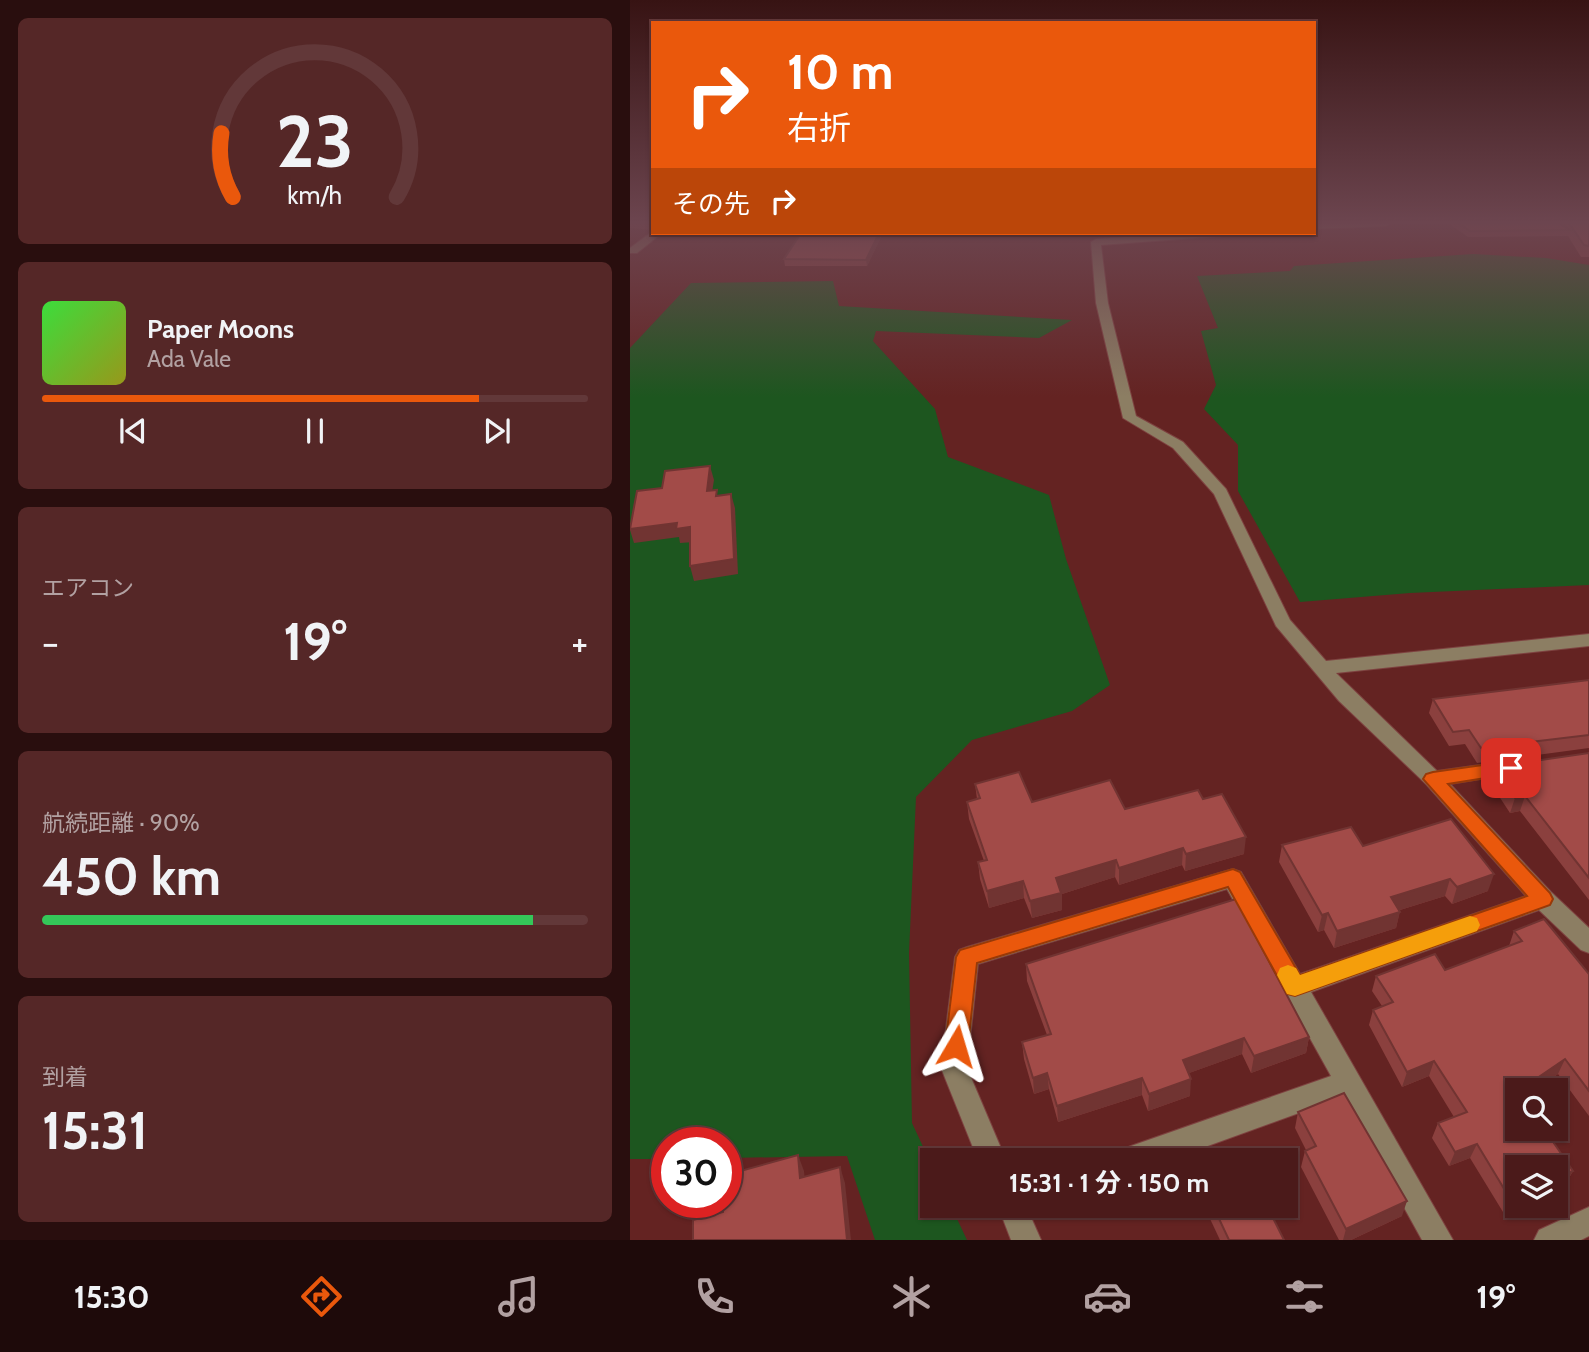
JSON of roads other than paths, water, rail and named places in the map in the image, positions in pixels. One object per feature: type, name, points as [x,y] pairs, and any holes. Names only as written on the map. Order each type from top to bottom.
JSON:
[{"type":"street","points":[[1099,281],[1130,418],[1178,445],[1221,492],[1282,622],[1321,668],[1346,696],[1433,779],[1543,899],[1589,943]]},
{"type":"street","points":[[1321,668],[1589,640]]},
{"type":"street","points":[[1433,779],[1537,764]]},
{"type":"street","points":[[987,1148],[954,1068],[967,957],[1233,878],[1438,1240]]},
{"type":"street","points":[[1295,987],[1543,899]]},
{"type":"street","points":[[1164,1148],[1350,1082]]},
{"type":"street","points":[[1017,1218],[1026,1240]]},
{"type":"street","points":[[1549,1240],[1589,1222]]}]
